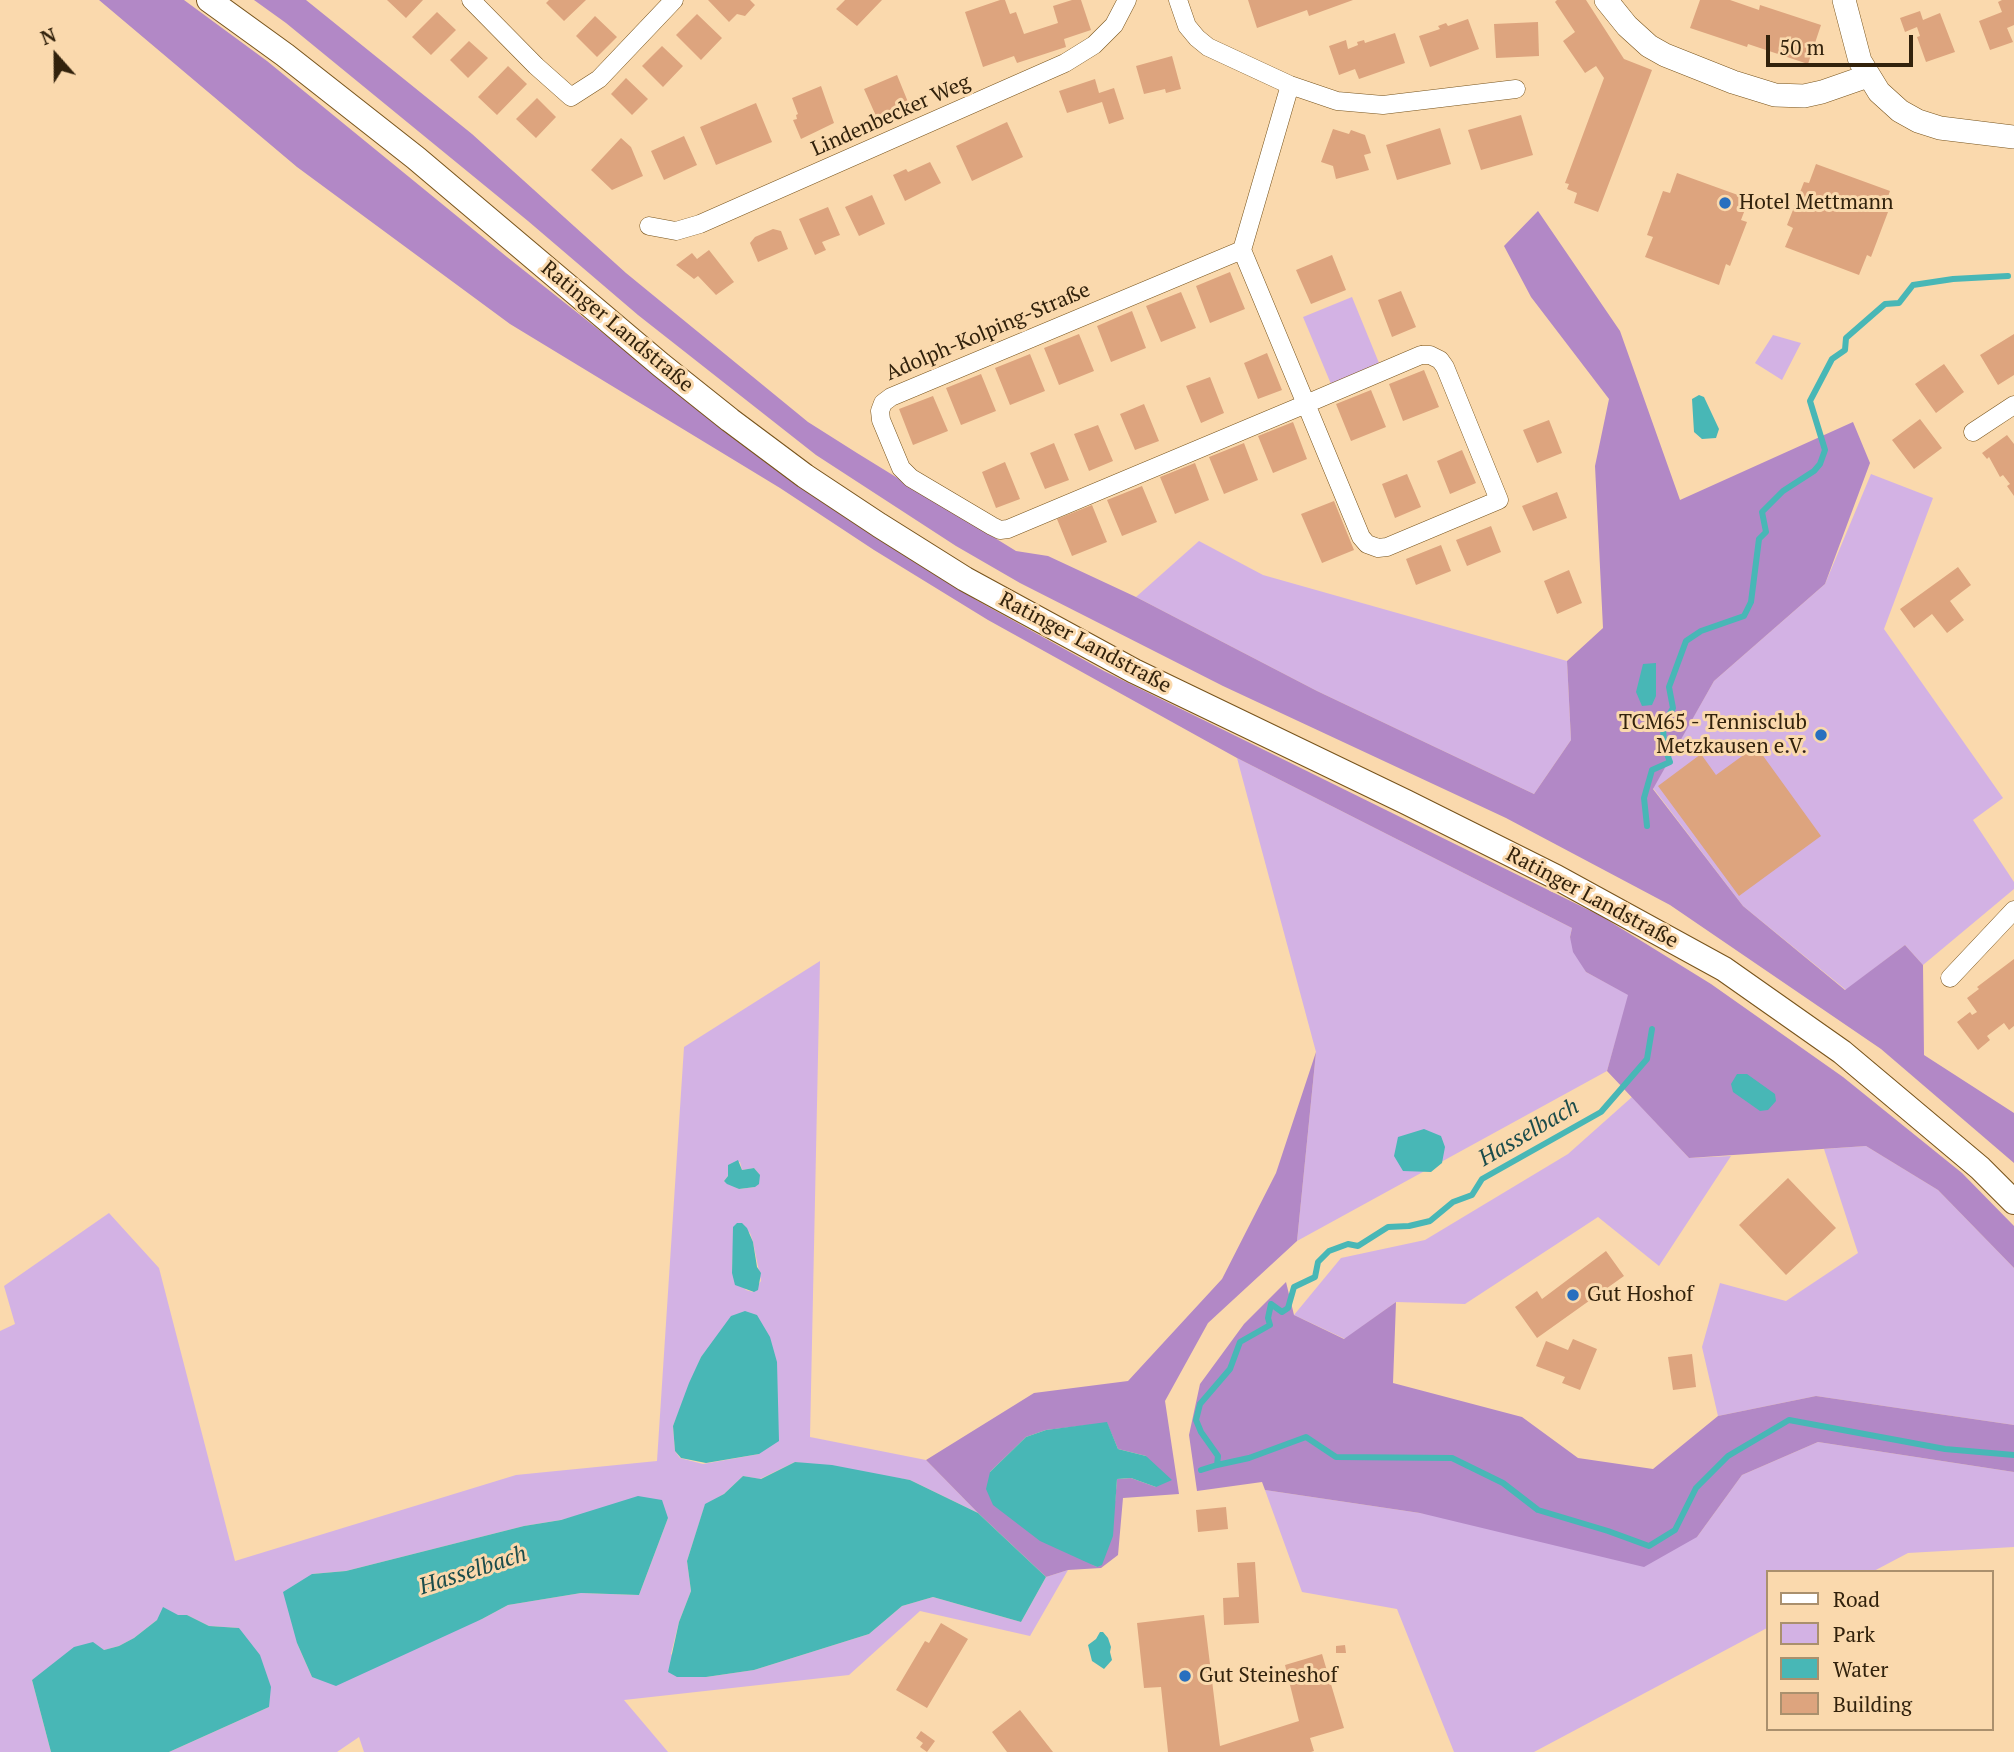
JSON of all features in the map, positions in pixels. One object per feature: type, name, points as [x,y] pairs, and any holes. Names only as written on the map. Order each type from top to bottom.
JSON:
[{"type":"main road","name":"Ratinger Landstraße","points":[[209,0],[285,55],[416,158],[730,420],[805,476],[965,579],[1134,671],[1556,877],[1724,969],[1842,1052],[1980,1168],[2014,1202]]},
{"type":"street","points":[[471,0],[536,66],[572,97],[599,79],[674,0]]},
{"type":"street","name":"Lindenbecker Weg","points":[[649,226],[676,231],[700,224],[1065,63],[1094,45],[1114,25],[1127,0]]},
{"type":"street","points":[[1178,0],[1187,26],[1208,47],[1290,85],[1337,102],[1371,105],[1516,89]]},
{"type":"street","points":[[1606,0],[1627,26],[1649,46],[1665,55],[1733,82],[1775,95],[1804,96],[1868,76]]},
{"type":"street","points":[[1844,0],[1854,44],[1868,76],[1879,92],[1900,111],[1918,121],[1940,128],[2014,137]]},
{"type":"street","points":[[1242,250],[1290,85]]},
{"type":"street","name":"Adolph-Kolping-Straße","points":[[1242,250],[891,397],[883,403],[880,411],[901,467],[911,478],[992,526],[1000,530],[1008,529],[1306,404],[1421,355],[1430,355],[1440,360],[1445,367],[1500,500],[1387,547],[1378,548],[1367,544],[1361,537],[1306,404],[1242,250]]},
{"type":"street","points":[[1973,432],[2014,405]]},
{"type":"street","points":[[1950,978],[2014,911]]},
{"type":"green space","points":[[1352,297],[1379,363],[1331,384],[1303,317]]},
{"type":"green space","points":[[1773,335],[1801,343],[1782,380],[1755,363]]},
{"type":"green space","name":"TCM65 - Tennisclub Metzkausen e.V.","points":[[1871,474],[1933,498],[1884,629],[2003,798],[1973,820],[2014,882],[2014,889],[1923,965],[1905,945],[1846,990],[1743,906],[1653,788],[1714,681],[1825,584]]},
{"type":"green space","points":[[1199,541],[1263,575],[1567,661],[1571,740],[1534,794],[1317,691],[1136,597]]},
{"type":"green space","points":[[1237,758],[1572,928],[1570,937],[1586,972],[1629,995],[1607,1071],[1297,1241],[1316,1052]]},
{"type":"green space","points":[[820,961],[810,1437],[926,1460],[978,1513],[910,1480],[795,1462],[760,1479],[743,1476],[724,1494],[705,1505],[687,1561],[691,1591],[671,1654],[706,1677],[754,1670],[869,1634],[902,1606],[933,1597],[1021,1622],[1046,1577],[1068,1570],[1030,1636],[920,1611],[849,1675],[624,1700],[668,1752],[364,1752],[359,1737],[337,1752],[169,1752],[269,1707],[239,1628],[209,1626],[187,1615],[157,1620],[119,1646],[32,1680],[51,1752],[0,1752],[0,1331],[15,1324],[4,1286],[109,1213],[159,1268],[235,1561],[516,1475],[657,1461],[684,1047]],"holes":[[[740,1162],[742,1170],[754,1168],[759,1174],[755,1187],[739,1189],[724,1181],[728,1176],[729,1165]],[[734,1227],[750,1233],[761,1281],[753,1292],[746,1290],[732,1273]],[[707,1350],[759,1454],[703,1464],[680,1458],[675,1451],[673,1426],[701,1357]],[[597,1510],[668,1518],[639,1595],[581,1593],[508,1605],[482,1619],[312,1677],[297,1643],[312,1574],[346,1571],[524,1526]]]},
{"type":"green space","points":[[1632,1097],[1689,1158],[1731,1156],[1659,1266],[1598,1217],[1465,1304],[1396,1302],[1345,1339],[1294,1315],[1341,1258],[1425,1240],[1568,1154]]},
{"type":"green space","points":[[1866,1146],[1938,1190],[2014,1268],[2014,1425],[1816,1396],[1718,1416],[1702,1347],[1720,1283],[1786,1301],[1858,1253],[1824,1149]]},
{"type":"green space","points":[[1818,1442],[2014,1472],[2014,1547],[1908,1553],[1876,1570],[1766,1570],[1766,1629],[1534,1752],[1454,1752],[1397,1609],[1302,1592],[1265,1490],[1420,1513],[1697,1537],[1742,1475]]},
{"type":"shaded area","points":[[99,0],[184,0],[267,61],[507,257],[709,417],[857,525],[978,601],[1104,671],[1601,916],[1711,984],[1843,1077],[1962,1173],[2014,1226],[2014,1268],[1938,1190],[1866,1146],[1689,1158],[1607,1071],[1628,995],[1586,972],[1573,952],[1570,937],[1572,928],[1237,758],[988,620],[780,488],[510,324],[297,167]]},
{"type":"shaded area","points":[[254,0],[306,0],[472,134],[626,273],[808,422],[857,453],[1016,551],[1048,556],[1136,597],[1317,691],[1534,794],[1571,740],[1567,661],[1603,628],[1595,466],[1609,399],[1531,297],[1504,246],[1538,211],[1620,331],[1680,500],[1853,422],[1870,463],[1825,584],[1714,681],[1653,789],[1743,906],[1845,990],[1905,945],[1923,965],[1924,1055],[2014,1113],[2014,1163],[1881,1049],[1670,905],[1506,818],[1223,686],[1020,583],[956,546],[816,455],[638,315],[528,221],[286,23]]},
{"type":"shaded area","points":[[1316,1052],[1297,1241],[1208,1323],[1165,1401],[1179,1494],[1123,1498],[1118,1555],[1101,1568],[1068,1570],[1046,1577],[926,1460],[1034,1393],[1128,1381],[1222,1279],[1276,1173]],"holes":[[[1107,1423],[1118,1449],[1146,1456],[1156,1487],[1131,1478],[1117,1479],[1115,1502],[1097,1567],[1080,1558],[990,1472],[1026,1437],[1046,1430]]]},
{"type":"shaded area","points":[[1286,1282],[1294,1315],[1344,1339],[1396,1302],[1393,1383],[1522,1417],[1578,1458],[1653,1469],[1718,1416],[1816,1396],[2014,1425],[2014,1472],[1818,1442],[1742,1475],[1697,1537],[1644,1567],[1420,1513],[1265,1490],[1262,1482],[1197,1491],[1189,1435],[1200,1384],[1244,1324]]},
{"type":"water","points":[[1699,395],[1704,397],[1719,429],[1716,438],[1702,439],[1694,432],[1692,399]]},
{"type":"water","points":[[1656,663],[1656,696],[1652,705],[1642,706],[1636,692],[1643,664]]},
{"type":"water","points":[[1737,1074],[1747,1074],[1775,1094],[1776,1101],[1768,1110],[1760,1111],[1733,1092],[1731,1084]]},
{"type":"water","points":[[1424,1129],[1441,1136],[1445,1147],[1442,1163],[1431,1172],[1403,1171],[1394,1156],[1398,1137]]},
{"type":"water","points":[[738,1160],[742,1170],[754,1168],[760,1175],[759,1184],[755,1187],[739,1189],[724,1181],[728,1176],[728,1165]]},
{"type":"water","points":[[742,1223],[747,1228],[761,1273],[758,1290],[754,1292],[735,1285],[732,1273],[733,1227]]},
{"type":"water","points":[[745,1311],[757,1315],[770,1337],[777,1362],[779,1441],[759,1454],[706,1463],[681,1458],[675,1451],[673,1426],[689,1383],[701,1357],[731,1316]]},
{"type":"water","points":[[1107,1422],[1118,1449],[1146,1456],[1172,1480],[1156,1487],[1131,1478],[1117,1479],[1113,1536],[1102,1565],[1097,1567],[1040,1541],[993,1505],[986,1489],[990,1472],[1026,1437],[1046,1430]]},
{"type":"water","points":[[795,1462],[832,1465],[910,1480],[978,1513],[1046,1577],[1021,1622],[933,1597],[902,1606],[869,1634],[754,1670],[706,1677],[677,1677],[668,1672],[679,1622],[691,1591],[687,1561],[705,1504],[724,1494],[743,1476],[761,1479]]},
{"type":"water","points":[[638,1496],[662,1500],[668,1518],[639,1595],[581,1593],[508,1605],[336,1686],[312,1677],[297,1643],[283,1592],[312,1574],[346,1571],[524,1526],[561,1520]]},
{"type":"water","points":[[163,1607],[209,1626],[239,1628],[260,1655],[271,1687],[269,1707],[169,1752],[51,1752],[32,1680],[74,1647],[93,1642],[104,1650],[134,1638],[157,1620]]},
{"type":"water","points":[[1100,1632],[1108,1638],[1111,1647],[1112,1660],[1104,1669],[1092,1661],[1088,1645]]},
{"type":"building","points":[[387,0],[423,0],[406,18]]},
{"type":"building","points":[[549,0],[586,0],[564,21],[546,3]]},
{"type":"building","points":[[708,0],[750,0],[755,5],[745,16],[737,14],[729,22]]},
{"type":"building","points":[[845,0],[882,0],[857,26],[836,9]]},
{"type":"building","points":[[1005,0],[1010,14],[1016,12],[1024,34],[1058,23],[1053,6],[1081,0],[1091,30],[1064,39],[1066,47],[1017,63],[1014,56],[983,67],[965,12]]},
{"type":"building","points":[[1248,0],[1353,0],[1309,16],[1307,10],[1257,28]]},
{"type":"building","points":[[1586,0],[1624,59],[1652,70],[1598,212],[1574,203],[1577,193],[1567,189],[1569,184],[1565,183],[1604,78],[1596,66],[1585,73],[1563,41],[1575,32],[1555,2]]},
{"type":"building","points":[[1700,0],[1730,0],[1759,10],[1760,5],[1821,25],[1808,64],[1690,28]]},
{"type":"building","points":[[2014,0],[2014,25],[2007,28],[2013,42],[1990,50],[1979,21],[2002,12],[1998,2]]},
{"type":"building","points":[[1920,11],[1923,20],[1940,13],[1955,52],[1926,62],[1917,37],[1920,36],[1917,27],[1905,32],[1900,18]]},
{"type":"building","points":[[437,12],[456,30],[431,55],[412,37]]},
{"type":"building","points":[[697,14],[722,38],[701,60],[676,35]]},
{"type":"building","points":[[595,16],[617,37],[597,57],[576,36]]},
{"type":"building","points":[[1468,19],[1479,49],[1430,67],[1419,36],[1440,29],[1438,26],[1446,23],[1448,26]]},
{"type":"building","points":[[1538,22],[1539,56],[1496,58],[1494,24]]},
{"type":"building","points":[[1395,33],[1405,63],[1359,79],[1355,69],[1339,75],[1329,46],[1346,40],[1348,49],[1358,45],[1357,42],[1364,40],[1365,43]]},
{"type":"building","points":[[469,41],[488,58],[468,78],[450,60]]},
{"type":"building","points":[[662,46],[683,66],[663,87],[642,66]]},
{"type":"building","points":[[1172,56],[1181,89],[1166,93],[1165,89],[1144,94],[1136,66]]},
{"type":"building","points":[[508,66],[527,84],[497,115],[478,97]]},
{"type":"building","points":[[897,75],[908,102],[876,116],[864,89]]},
{"type":"building","points":[[626,78],[648,99],[632,115],[611,94]]},
{"type":"building","points":[[1095,79],[1099,93],[1114,88],[1124,119],[1109,124],[1102,102],[1067,113],[1059,91]]},
{"type":"building","points":[[821,86],[834,123],[801,139],[793,120],[797,119],[798,114],[792,98]]},
{"type":"building","points":[[537,98],[556,117],[536,138],[516,119]]},
{"type":"building","points":[[756,103],[772,142],[716,165],[700,127]]},
{"type":"building","points":[[1521,115],[1533,155],[1481,170],[1468,130]]},
{"type":"building","points":[[1007,122],[1023,157],[972,181],[956,146]]},
{"type":"building","points":[[1440,128],[1451,164],[1397,180],[1386,145]]},
{"type":"building","points":[[1333,129],[1349,134],[1351,130],[1365,135],[1371,153],[1364,155],[1369,170],[1336,179],[1333,166],[1321,162]]},
{"type":"building","points":[[684,136],[697,165],[664,180],[651,151]]},
{"type":"building","points":[[621,138],[631,147],[643,176],[612,190],[591,170]]},
{"type":"building","points":[[930,162],[941,183],[905,201],[893,175],[906,169],[908,172]]},
{"type":"building","points":[[1816,164],[1890,191],[1883,210],[1888,212],[1871,257],[1867,255],[1859,275],[1785,247],[1793,228],[1787,225],[1804,182],[1809,183]]},
{"type":"building","points":[[1677,173],[1749,199],[1741,220],[1747,222],[1730,266],[1726,264],[1719,285],[1645,257],[1653,237],[1647,235],[1663,191],[1670,193]]},
{"type":"building","points":[[872,195],[885,224],[859,236],[845,207]]},
{"type":"building","points":[[828,207],[840,235],[822,242],[826,250],[815,255],[799,219]]},
{"type":"building","points":[[773,229],[781,231],[788,249],[758,262],[750,243],[755,237]]},
{"type":"building","points":[[709,250],[734,282],[716,295],[698,276],[694,279],[676,265],[692,253],[697,259]]},
{"type":"building","points":[[1332,255],[1346,290],[1311,304],[1296,270]]},
{"type":"building","points":[[1230,272],[1245,309],[1210,323],[1196,286]]},
{"type":"building","points":[[1401,291],[1416,327],[1392,337],[1378,300]]},
{"type":"building","points":[[1181,292],[1196,328],[1161,342],[1146,306]]},
{"type":"building","points":[[1132,311],[1146,348],[1111,362],[1097,326]]},
{"type":"building","points":[[1079,334],[1094,371],[1059,385],[1044,348]]},
{"type":"building","points":[[2014,334],[2014,375],[1998,385],[1980,355]]},
{"type":"building","points":[[1267,353],[1282,390],[1258,399],[1244,363]]},
{"type":"building","points":[[1030,354],[1045,391],[1010,405],[995,368]]},
{"type":"building","points":[[1944,364],[1964,392],[1936,413],[1915,384]]},
{"type":"building","points":[[1424,370],[1439,407],[1403,421],[1389,384]]},
{"type":"building","points":[[981,374],[996,411],[961,425],[946,388]]},
{"type":"building","points":[[1210,377],[1224,413],[1201,423],[1186,386]]},
{"type":"building","points":[[1371,390],[1386,427],[1351,441],[1336,404]]},
{"type":"building","points":[[933,396],[948,431],[913,445],[899,409]]},
{"type":"building","points":[[1144,404],[1159,441],[1135,450],[1120,414]]},
{"type":"building","points":[[1920,419],[1942,448],[1914,469],[1892,440]]},
{"type":"building","points":[[1549,420],[1562,453],[1537,463],[1523,430]]},
{"type":"building","points":[[1293,422],[1307,459],[1273,473],[1258,436]]},
{"type":"building","points":[[1098,425],[1113,461],[1089,471],[1074,434]]},
{"type":"building","points":[[2007,435],[2014,444],[2014,496],[2007,486],[2010,484],[2003,475],[2000,477],[1989,457],[1987,459],[1982,453]]},
{"type":"building","points":[[1054,443],[1069,480],[1045,489],[1030,453]]},
{"type":"building","points":[[1244,443],[1258,480],[1224,494],[1209,457]]},
{"type":"building","points":[[1462,450],[1476,483],[1450,494],[1437,461]]},
{"type":"building","points":[[1005,462],[1020,499],[996,508],[982,472]]},
{"type":"building","points":[[1195,463],[1209,500],[1175,514],[1160,477]]},
{"type":"building","points":[[1407,474],[1421,507],[1395,518],[1382,484]]},
{"type":"building","points":[[1142,486],[1157,522],[1122,536],[1107,500]]},
{"type":"building","points":[[1557,492],[1567,518],[1533,531],[1522,506]]},
{"type":"building","points":[[1334,501],[1354,550],[1322,563],[1301,514]]},
{"type":"building","points":[[1092,505],[1107,542],[1072,556],[1057,519]]},
{"type":"building","points":[[1491,526],[1501,552],[1467,566],[1456,540]]},
{"type":"building","points":[[1441,545],[1451,571],[1416,585],[1406,559]]},
{"type":"building","points":[[1958,567],[1971,585],[1950,601],[1964,620],[1947,633],[1932,614],[1914,628],[1900,609]]},
{"type":"building","points":[[1569,570],[1582,603],[1557,614],[1544,581]]},
{"type":"building","points":[[1756,746],[1821,836],[1739,896],[1658,786],[1701,754],[1716,775]]},
{"type":"building","points":[[2014,959],[2014,1026],[2009,1030],[2004,1023],[1987,1036],[1990,1040],[1978,1050],[1957,1022],[1970,1012],[1972,1015],[1977,1012],[1967,998]]},
{"type":"building","points":[[1788,1178],[1836,1228],[1786,1275],[1739,1225]]},
{"type":"building","name":"Gut Hoshof","points":[[1606,1251],[1624,1276],[1537,1338],[1515,1307],[1537,1291],[1542,1299]]},
{"type":"building","points":[[1573,1339],[1597,1349],[1580,1390],[1562,1383],[1565,1377],[1536,1366],[1546,1341],[1568,1350]]},
{"type":"building","points":[[1692,1354],[1696,1387],[1673,1390],[1668,1357]]},
{"type":"building","points":[[1226,1507],[1228,1529],[1198,1532],[1196,1510]]},
{"type":"building","points":[[1255,1562],[1259,1623],[1224,1625],[1223,1598],[1239,1597],[1237,1563]]},
{"type":"building","name":"Gut Steineshof","points":[[1204,1615],[1220,1746],[1299,1721],[1285,1665],[1322,1654],[1344,1728],[1310,1738],[1314,1751],[1311,1752],[1168,1752],[1161,1687],[1144,1688],[1137,1623]]},
{"type":"building","points":[[941,1623],[968,1639],[927,1708],[896,1690],[925,1641],[929,1643]]},
{"type":"building","points":[[1345,1645],[1346,1653],[1336,1653],[1336,1646]]},
{"type":"building","points":[[1020,1710],[1053,1752],[1007,1752],[992,1732]]},
{"type":"building","points":[[921,1731],[935,1741],[927,1752],[920,1747],[923,1743],[916,1738]]},
{"type":"waterway","name":"Hasselbach","points":[[1647,826],[1644,798],[1652,770],[1670,762],[1664,746],[1663,725],[1673,708],[1669,687],[1686,641],[1701,631],[1744,616],[1751,602],[1759,539],[1766,532],[1762,512],[1783,491],[1814,471],[1825,450],[1810,401],[1832,359],[1845,350],[1846,338],[1885,304],[1899,303],[1913,285],[1953,279],[2008,276]]},
{"type":"waterway","name":"Hasselbach","points":[[1201,1470],[1217,1465],[1218,1456],[1196,1420],[1200,1404],[1230,1369],[1240,1342],[1270,1325],[1268,1318],[1271,1304],[1282,1312],[1288,1308],[1294,1287],[1315,1277],[1318,1262],[1329,1251],[1348,1244],[1358,1246],[1388,1227],[1430,1221],[1453,1202],[1472,1195],[1482,1179],[1601,1112],[1647,1059],[1652,1029]]},
{"type":"waterway","points":[[1217,1465],[1249,1458],[1306,1437],[1336,1457],[1452,1458],[1503,1483],[1538,1510],[1649,1546],[1675,1530],[1696,1488],[1728,1456],[1789,1420],[1945,1449],[2014,1455]]},
{"type":"place","name":"Hotel Mettmann","points":[[1725,203]]},
{"type":"place","name":"TCM65 - Tennisclub Metzkausen e.V.","points":[[1821,735]]},
{"type":"place","name":"Gut Hoshof","points":[[1573,1295]]},
{"type":"place","name":"Gut Steineshof","points":[[1185,1676]]}]
